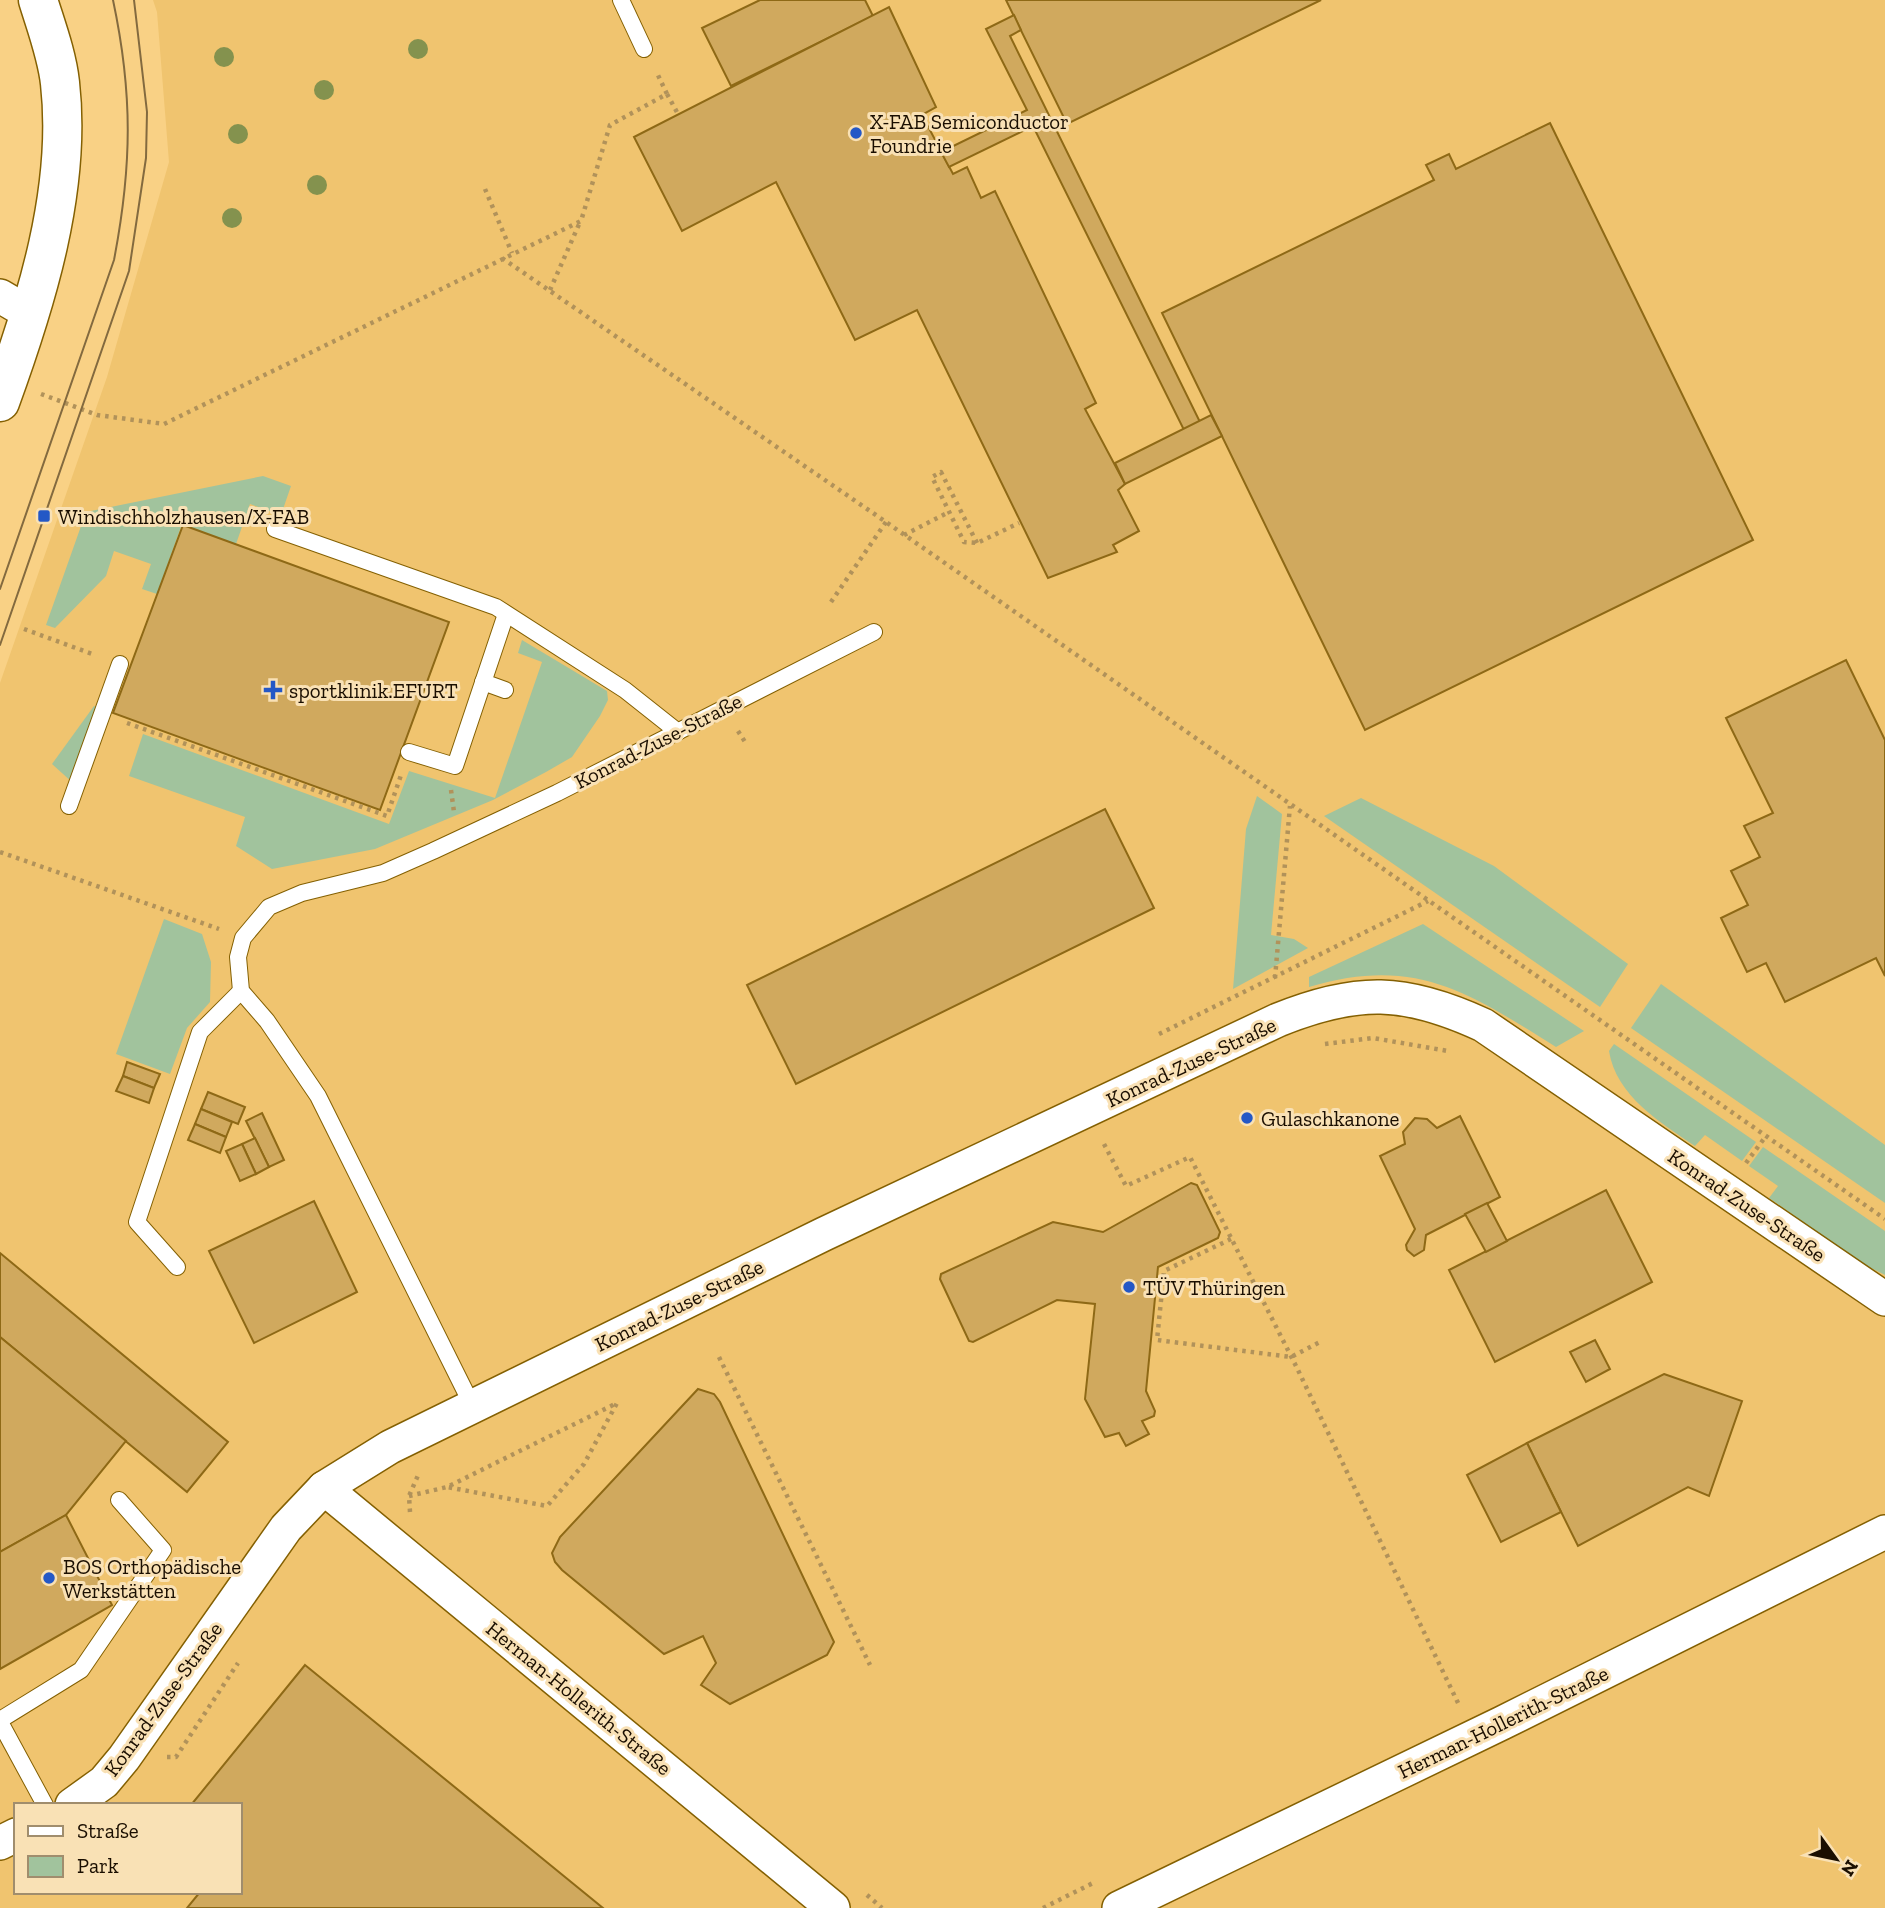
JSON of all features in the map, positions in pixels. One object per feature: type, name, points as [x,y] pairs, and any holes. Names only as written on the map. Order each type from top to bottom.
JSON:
[{"type":"main road","points":[[4,392],[14,305],[54,216],[60,143],[60,82],[38,0]]},
{"type":"street","name":"Konrad-Zuse-Straße","points":[[75,1803],[104,1782],[124,1758],[286,1528],[324,1488],[390,1447],[824,1234],[1278,1020],[1322,1002],[1359,997],[1431,1004],[1494,1032],[1885,1299]]},
{"type":"street","name":"Herman-Hollerith-Straße","points":[[324,1488],[833,1908]]},
{"type":"street","name":"Herman-Hollerith-Straße","points":[[1119,1908],[1502,1723],[1885,1532]]},
{"type":"lane","points":[[621,0],[645,49]]},
{"type":"lane","points":[[275,529],[496,607],[622,688],[678,732]]},
{"type":"lane","points":[[409,752],[454,766],[506,614]]},
{"type":"lane","name":"Konrad-Zuse-Straße","points":[[243,937],[269,907],[302,893],[383,873],[544,799],[874,632]]},
{"type":"lane","points":[[69,806],[120,664]]},
{"type":"lane","points":[[483,682],[505,690]]},
{"type":"lane","points":[[243,937],[238,957],[242,992],[267,1021],[318,1096],[485,1401]]},
{"type":"lane","points":[[177,1267],[137,1222],[200,1032],[242,992]]},
{"type":"lane","points":[[45,1803],[0,1721],[81,1670],[163,1550],[119,1500]]},
{"type":"path","points":[[645,49],[678,114]]},
{"type":"path","points":[[550,290],[581,221],[610,125],[667,94]]},
{"type":"path","points":[[485,189],[512,253]]},
{"type":"path","points":[[4,392],[97,415],[164,424],[581,221]]},
{"type":"path","points":[[502,258],[886,522],[1885,1219]]},
{"type":"path","points":[[977,543],[941,472],[932,477],[964,542],[977,543],[1019,523]]},
{"type":"path","points":[[904,535],[949,512]]},
{"type":"path","points":[[831,602],[886,522]]},
{"type":"path","points":[[24,629],[120,664]]},
{"type":"path","points":[[103,714],[387,816],[409,752]]},
{"type":"path","points":[[1278,1020],[1275,976],[1290,805]]},
{"type":"path","points":[[0,852],[243,937]]},
{"type":"path","points":[[1275,976],[1429,901]]},
{"type":"path","points":[[1323,1045],[1373,1038],[1447,1051],[1460,1056]]},
{"type":"path","points":[[1092,1150],[1115,1139]]},
{"type":"path","points":[[1104,1144],[1126,1186],[1190,1157],[1292,1357],[1459,1706]]},
{"type":"path","points":[[1231,1239],[1164,1271],[1157,1340],[1292,1357],[1320,1342]]},
{"type":"path","points":[[719,1357],[870,1665]]},
{"type":"path","points":[[410,1496],[447,1487],[617,1403],[584,1464],[547,1506],[447,1487]]},
{"type":"path","points":[[390,1447],[419,1474]]},
{"type":"path","points":[[413,1521],[410,1496],[419,1474],[426,1469]]},
{"type":"shaded area","points":[[153,0],[1885,0],[1885,1908],[0,1908],[0,683],[107,377],[169,162],[157,12]]},
{"type":"green space","points":[[263,476],[291,486],[281,515],[250,504],[236,544],[182,524],[157,594],[142,589],[151,564],[114,551],[106,576],[55,628],[46,625],[86,512]]},
{"type":"green space","points":[[522,640],[607,691],[608,700],[600,716],[572,757],[493,800],[375,849],[272,869],[236,846],[245,817],[129,776],[143,734],[389,824],[409,771],[495,798],[542,662],[518,653]]},
{"type":"green space","points":[[94,706],[100,708],[73,783],[52,764]]},
{"type":"green space","points":[[1257,796],[1282,814],[1271,935],[1294,939],[1308,948],[1233,989],[1246,829]]},
{"type":"green space","points":[[1361,798],[1494,866],[1628,964],[1600,1007],[1324,816]]},
{"type":"green space","points":[[164,919],[202,934],[211,962],[210,1002],[187,1028],[170,1074],[116,1054]]},
{"type":"green space","points":[[1423,924],[1584,1031],[1556,1047],[1468,996],[1411,978],[1380,975],[1347,978],[1309,987],[1309,977]]},
{"type":"green space","points":[[1661,984],[1885,1145],[1885,1203],[1631,1028]]},
{"type":"green space","points":[[1614,1044],[1756,1142],[1742,1161],[1705,1135],[1695,1146],[1642,1107],[1630,1095],[1613,1067],[1609,1051]]},
{"type":"green space","points":[[1763,1147],[1885,1231],[1885,1275],[1863,1264],[1769,1198],[1778,1186],[1749,1166]]},
{"type":"building","points":[[760,0],[865,0],[873,16],[731,86],[702,28]]},
{"type":"building","points":[[1006,0],[1321,0],[1067,124]]},
{"type":"building","points":[[889,7],[936,107],[922,115],[953,174],[967,167],[981,198],[995,191],[1096,403],[1085,409],[1125,484],[1118,490],[1139,531],[1113,545],[1117,552],[1048,578],[917,310],[855,340],[776,182],[682,231],[634,137]]},
{"type":"building","points":[[1014,15],[1021,30],[1010,36],[1200,422],[1184,430],[1033,126],[949,167],[941,152],[1027,110],[986,29]]},
{"type":"building","points":[[1550,123],[1753,540],[1365,730],[1162,313],[1434,180],[1426,165],[1449,154],[1456,169]]},
{"type":"building","points":[[1211,415],[1222,436],[1125,484],[1115,463]]},
{"type":"building","name":"sportklinik.EFURT","points":[[183,525],[449,622],[380,810],[113,713]]},
{"type":"building","points":[[1846,660],[1885,740],[1885,976],[1876,958],[1785,1002],[1766,963],[1747,972],[1721,918],[1748,905],[1731,871],[1760,857],[1744,826],[1773,813],[1726,718]]},
{"type":"building","points":[[1105,809],[1154,908],[796,1084],[747,985]]},
{"type":"building","points":[[127,1062],[160,1074],[154,1088],[123,1076]]},
{"type":"building","points":[[123,1076],[154,1088],[149,1103],[116,1091]]},
{"type":"building","points":[[208,1092],[245,1107],[238,1124],[201,1109]]},
{"type":"building","points":[[201,1109],[232,1122],[226,1137],[195,1124]]},
{"type":"building","points":[[262,1113],[284,1160],[269,1167],[246,1121]]},
{"type":"building","points":[[1460,1116],[1500,1197],[1426,1235],[1424,1250],[1414,1256],[1407,1250],[1406,1245],[1415,1229],[1380,1156],[1405,1144],[1403,1132],[1415,1118],[1427,1119],[1437,1128]]},
{"type":"building","points":[[195,1124],[226,1137],[220,1153],[188,1140]]},
{"type":"building","points":[[255,1138],[269,1167],[256,1174],[242,1144]]},
{"type":"building","points":[[242,1144],[256,1174],[240,1181],[226,1151]]},
{"type":"building","points":[[1191,1183],[1197,1185],[1220,1232],[1218,1238],[1158,1267],[1146,1391],[1155,1411],[1154,1416],[1142,1421],[1149,1434],[1126,1446],[1119,1433],[1105,1437],[1085,1399],[1095,1304],[1057,1300],[973,1342],[969,1341],[940,1279],[941,1274],[1053,1222],[1103,1232]]},
{"type":"building","points":[[1606,1190],[1652,1282],[1495,1362],[1449,1270]]},
{"type":"building","points":[[314,1201],[357,1292],[254,1343],[209,1251]]},
{"type":"building","points":[[1487,1203],[1507,1241],[1486,1252],[1465,1214]]},
{"type":"building","points":[[0,1253],[228,1442],[187,1492],[0,1337]]},
{"type":"building","points":[[0,1337],[126,1441],[66,1515],[0,1552]]},
{"type":"building","points":[[1595,1340],[1610,1369],[1586,1382],[1570,1352]]},
{"type":"building","points":[[1664,1374],[1742,1401],[1709,1496],[1688,1487],[1578,1546],[1527,1443]]},
{"type":"building","points":[[698,1389],[714,1394],[720,1402],[834,1642],[827,1655],[730,1704],[701,1685],[716,1663],[703,1636],[664,1654],[562,1570],[552,1553],[560,1537]]},
{"type":"building","points":[[1527,1443],[1561,1512],[1501,1542],[1467,1475]]},
{"type":"building","name":"BOS Orthopädische Werkstätten","points":[[66,1515],[112,1605],[0,1669],[0,1552]]},
{"type":"building","points":[[305,1665],[603,1908],[187,1908],[198,1894],[242,1894],[242,1803],[193,1803]]},
{"type":"tram line","points":[[0,589],[114,260],[124,193],[128,130],[124,67],[113,0]]},
{"type":"tram line","points":[[0,645],[129,271],[146,158],[147,112],[134,0]]},
{"type":"place","name":"X-FAB Semiconductor Foundrie","points":[[856,133]]},
{"type":"place","name":"Windischholzhausen/X-FAB","points":[[44,516]]},
{"type":"place","name":"sportklinik.EFURT","points":[[273,690]]},
{"type":"place","name":"Gulaschkanone","points":[[1247,1118]]},
{"type":"place","name":"TÜV Thüringen","points":[[1129,1287]]},
{"type":"place","name":"BOS Orthopädische Werkstätten","points":[[49,1578]]}]
